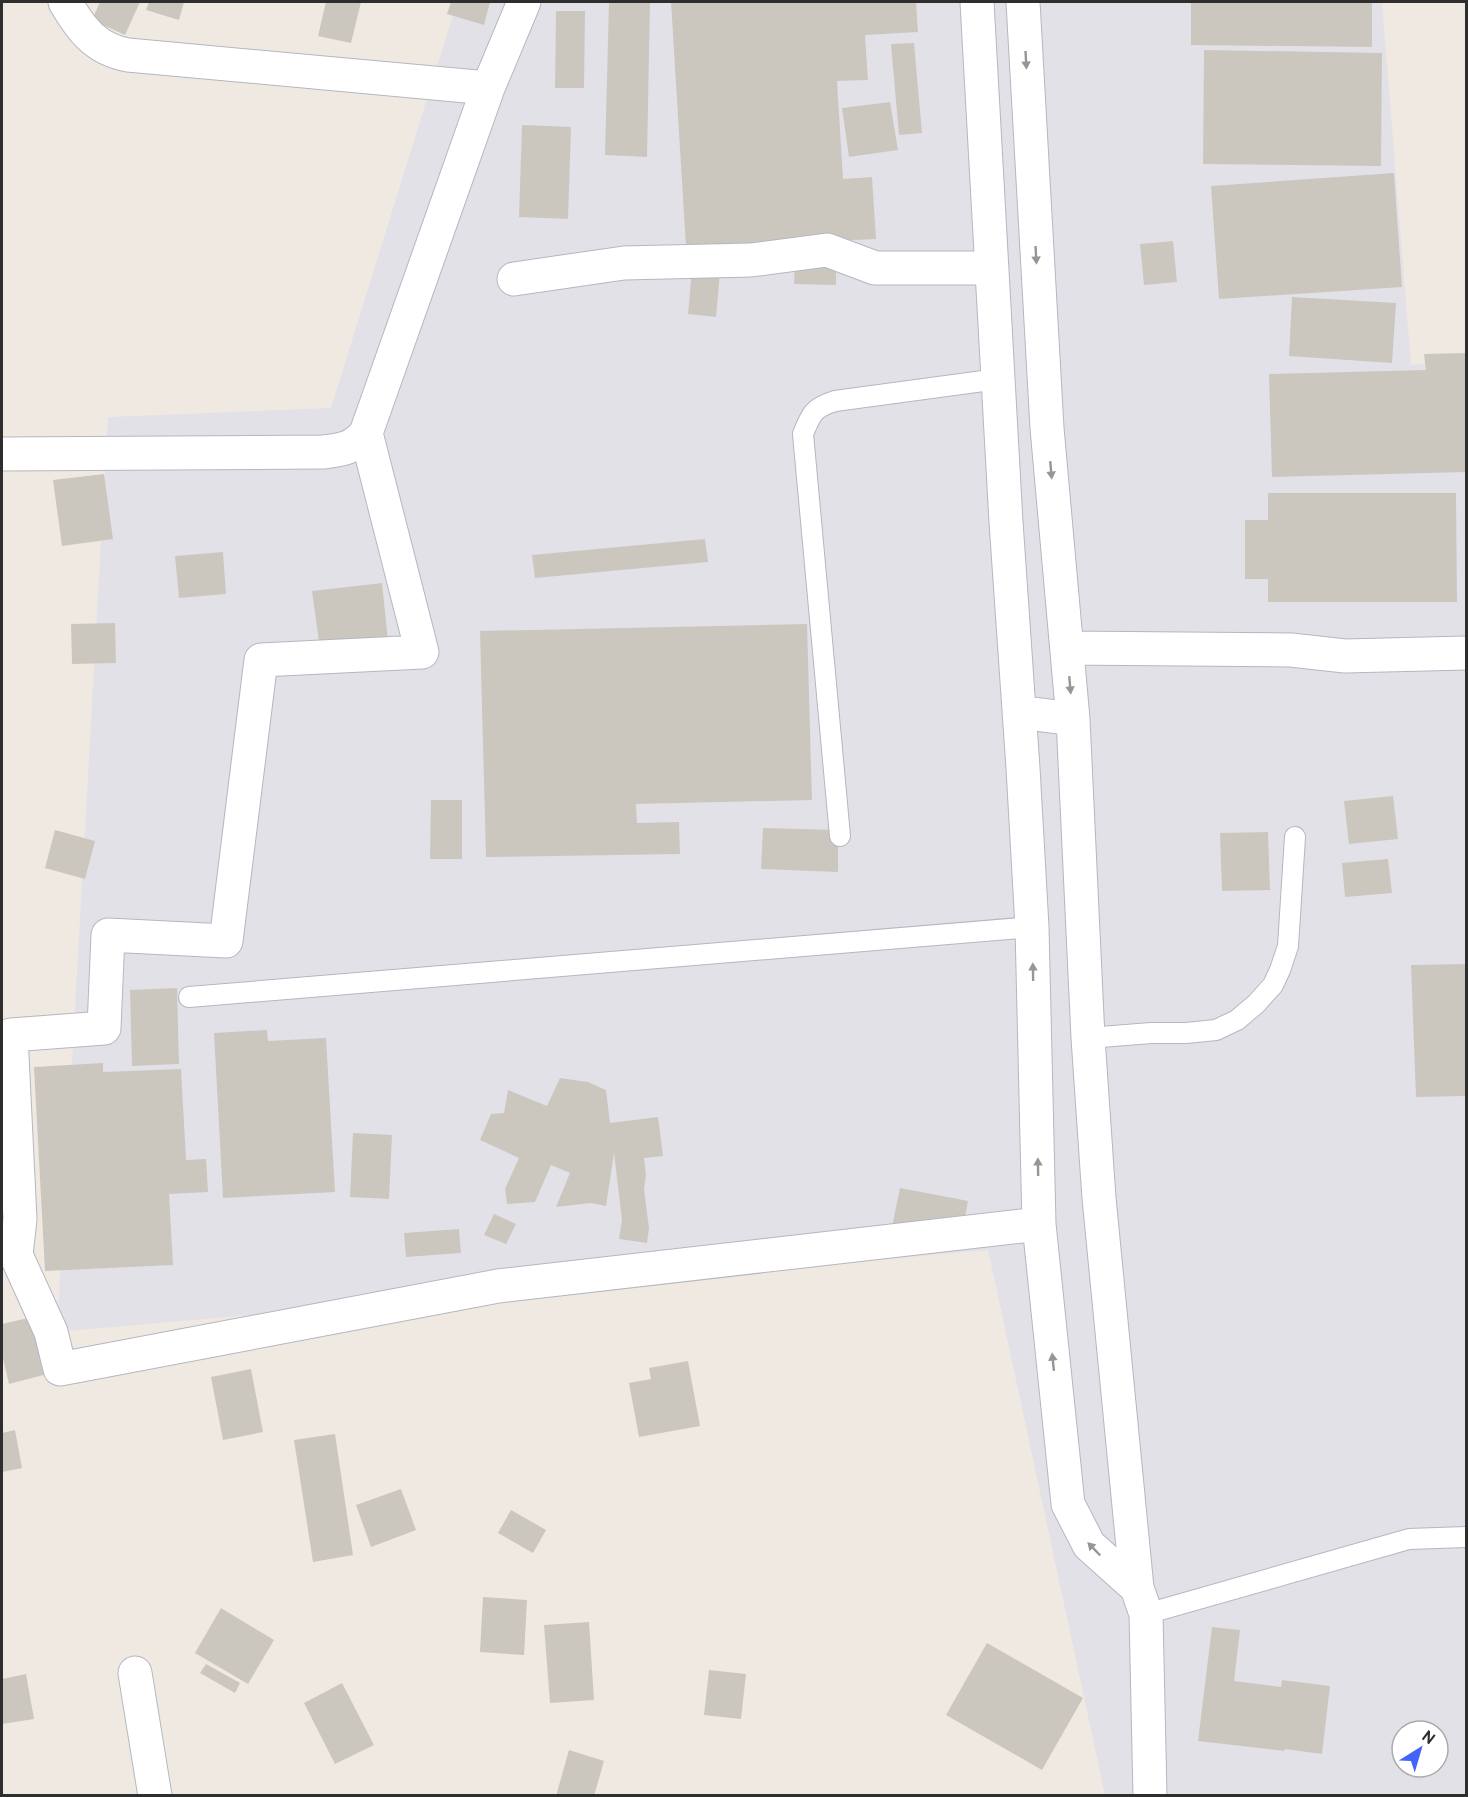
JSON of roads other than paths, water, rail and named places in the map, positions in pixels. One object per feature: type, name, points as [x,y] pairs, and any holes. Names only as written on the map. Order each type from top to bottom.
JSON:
[{"type":"street","points":[[65,2],[78,24],[96,43],[113,52],[488,88]]},
{"type":"street","points":[[2,454],[323,452],[343,450],[357,444],[366,433],[488,88],[524,2]]},
{"type":"street","points":[[977,2],[1000,420],[1032,927],[1039,1224],[1068,1504],[1089,1545],[1141,1601]]},
{"type":"street","points":[[1023,2],[1047,428],[1073,719],[1088,1038],[1100,1198],[1141,1601],[1150,1796]]},
{"type":"street","points":[[514,279],[624,263],[751,260],[826,250],[874,268],[992,268]]},
{"type":"street","points":[[1000,420],[1047,428]]},
{"type":"street","points":[[366,433],[422,652],[261,660],[226,941],[108,935],[104,1028],[11,1035],[20,1220],[16,1255],[51,1332],[60,1369],[498,1286],[1039,1224]]},
{"type":"street","points":[[1067,648],[1291,650],[1345,656],[1467,653]]},
{"type":"street","points":[[1019,712],[1073,719]]},
{"type":"street","points":[[135,1673],[155,1796]]},
{"type":"lane","points":[[840,836],[803,434],[811,414],[821,405],[835,401],[998,379]]},
{"type":"lane","points":[[1088,1038],[1216,1030],[1237,1020],[1256,1004],[1273,985],[1288,946],[1295,837]]},
{"type":"lane","points":[[189,997],[1032,927]]},
{"type":"lane","points":[[1141,1601],[1409,1539],[1467,1537]]}]
